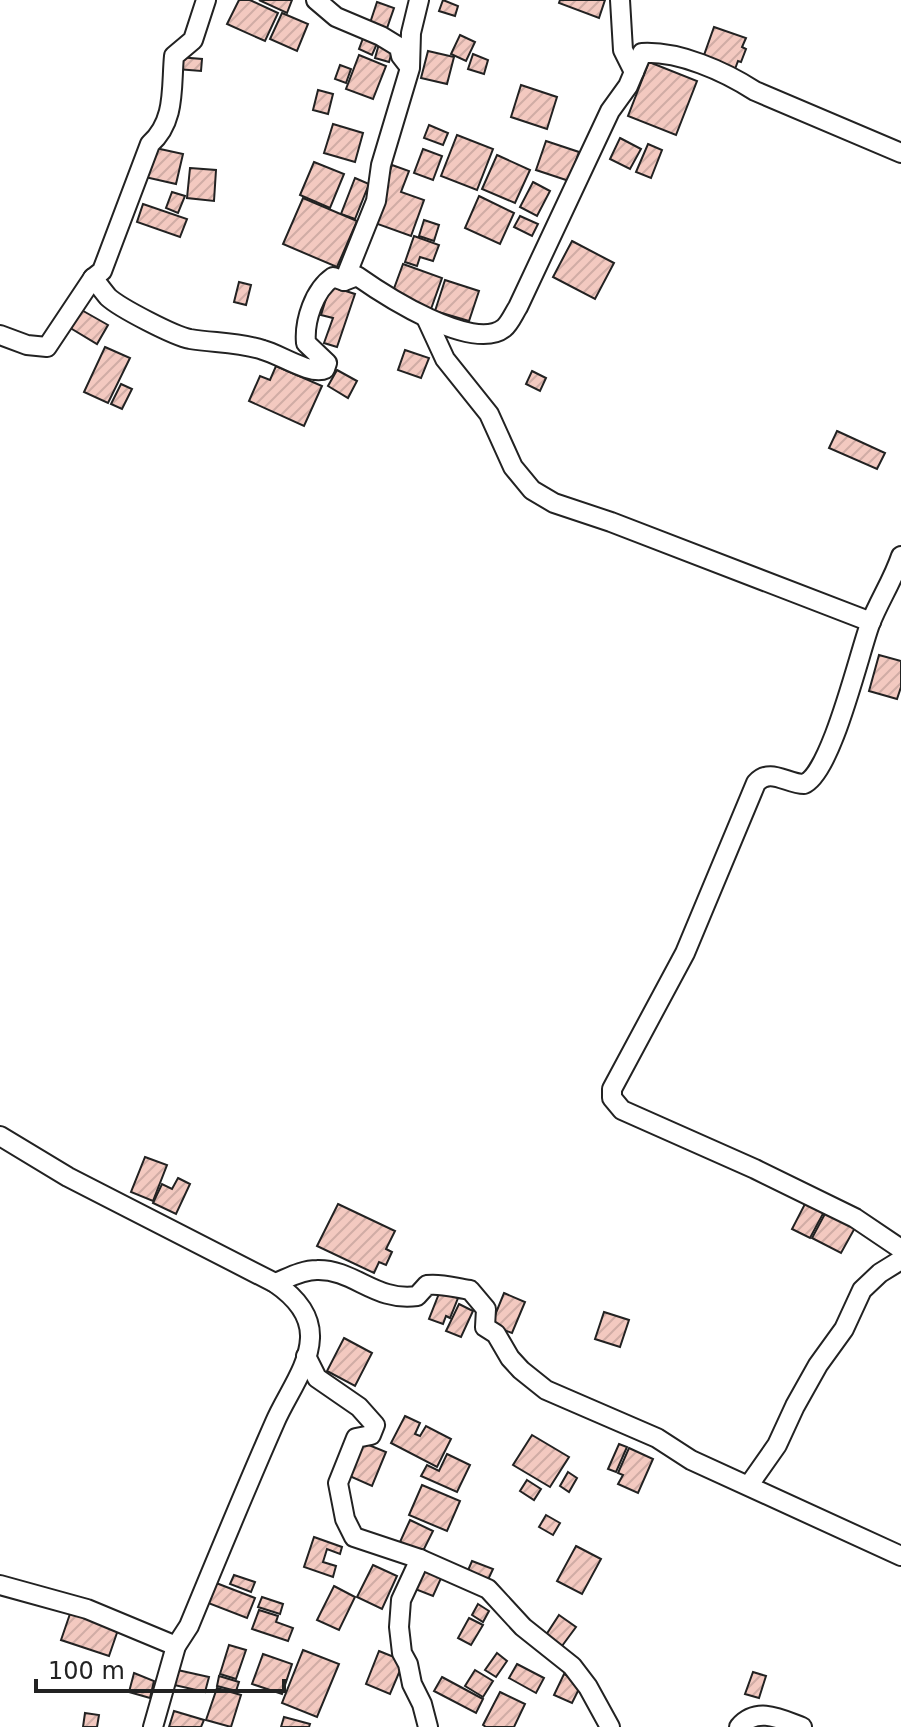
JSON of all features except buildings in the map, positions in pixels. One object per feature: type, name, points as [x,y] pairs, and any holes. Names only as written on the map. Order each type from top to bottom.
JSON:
[{"type":"street","points":[[0,335],[27,345],[47,347],[93,278],[102,271],[150,144],[164,128],[173,92],[174,56],[193,40],[206,0]]},
{"type":"street","points":[[316,0],[336,17],[399,47],[401,56],[410,68]]},
{"type":"street","points":[[344,281],[376,201],[384,153],[410,68],[411,33],[419,0]]},
{"type":"street","points":[[620,0],[623,50],[634,72]]},
{"type":"street","points":[[93,278],[116,303],[175,334],[188,339],[250,346],[320,372],[327,363],[306,343],[305,327],[317,296],[333,277],[344,281],[357,276],[427,320],[472,333],[505,328],[518,307],[610,111],[620,100],[642,53],[663,52],[684,58],[901,153]]},
{"type":"street","points":[[427,320],[445,359],[489,414],[513,467],[532,490],[554,503],[871,622]]},
{"type":"street","points":[[901,556],[871,622],[846,706],[816,776],[804,784],[769,775],[761,777],[756,783],[685,953],[612,1089],[612,1098],[622,1110],[755,1169],[855,1218],[901,1249]]},
{"type":"street","points":[[0,1136],[68,1177],[275,1283],[296,1300],[310,1334],[306,1356],[189,1626],[176,1646],[153,1727]]},
{"type":"street","points":[[749,1485],[777,1445],[795,1406],[818,1365],[844,1329],[862,1290],[880,1273],[901,1260]]},
{"type":"street","points":[[275,1283],[316,1270],[332,1271],[392,1297],[417,1296],[427,1285],[440,1283],[454,1289],[470,1290],[486,1309],[485,1327],[496,1334],[510,1358],[534,1382],[558,1397],[657,1438],[691,1460],[901,1556]]},
{"type":"street","points":[[306,1356],[317,1378],[359,1407],[375,1425],[371,1435],[356,1438],[338,1483],[349,1529],[360,1540],[420,1559],[488,1589],[523,1627],[572,1666],[588,1687],[610,1727]]},
{"type":"street","points":[[420,1559],[401,1600],[399,1627],[402,1653],[428,1727]]},
{"type":"street","points":[[0,1585],[87,1609],[176,1646]]},
{"type":"street","points":[[739,1727],[747,1718],[756,1715],[802,1727]]}]
